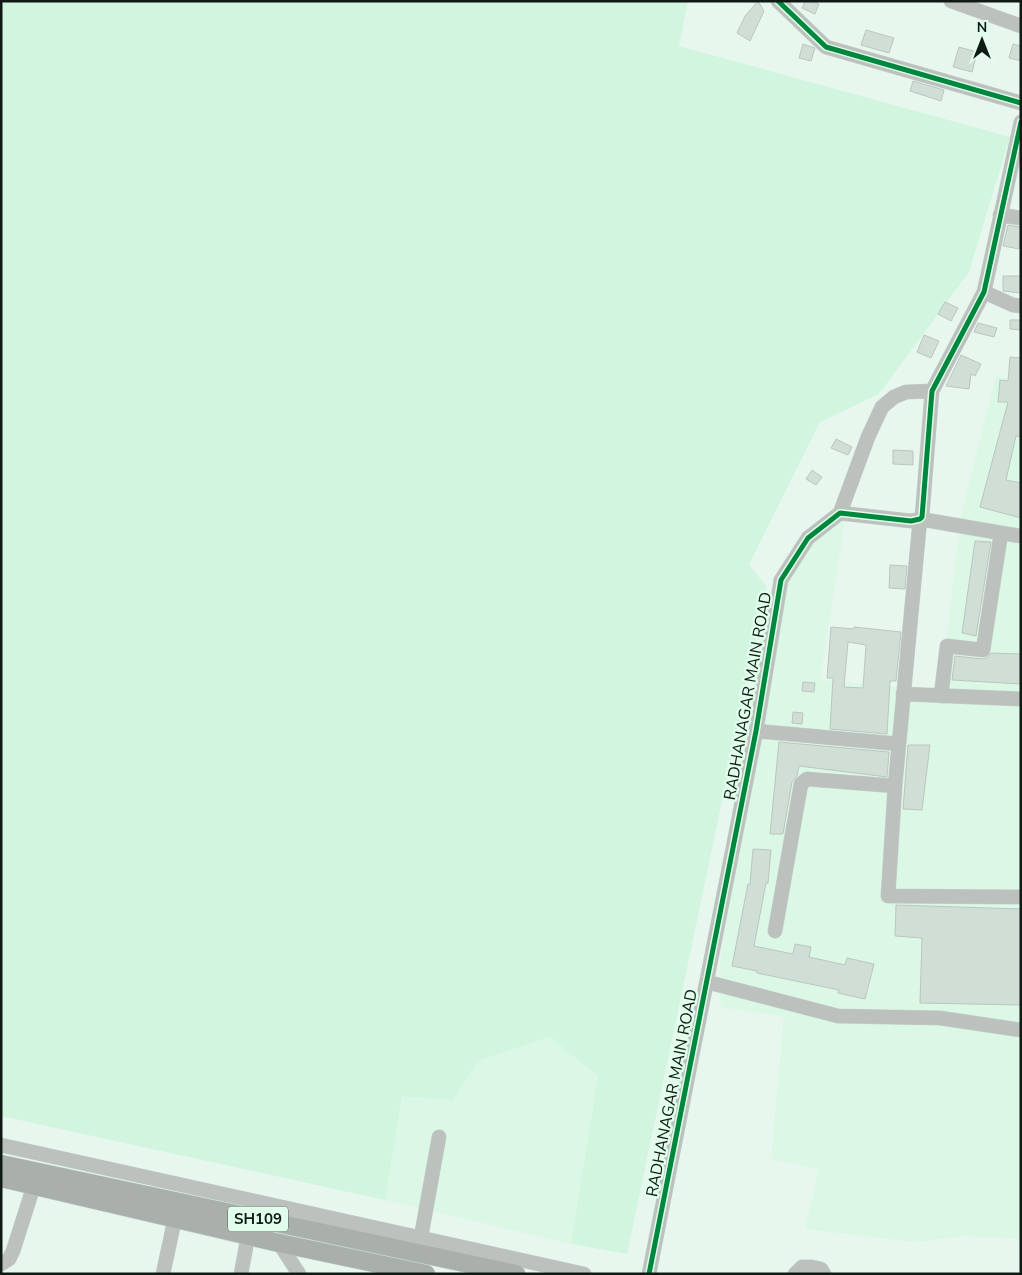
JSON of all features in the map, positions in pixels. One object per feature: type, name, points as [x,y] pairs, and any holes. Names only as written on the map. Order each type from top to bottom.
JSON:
[{"type":"main road","name":"SH109","points":[[1,1164],[516,1274]]},
{"type":"main road","name":"SH109","points":[[1,1178],[278,1243],[426,1274]]},
{"type":"street","points":[[778,1],[826,47],[1021,103]]},
{"type":"street","points":[[950,1],[1021,26]]},
{"type":"street","points":[[1021,122],[984,292],[932,391],[923,512],[920,519],[898,744],[888,896],[1021,896]]},
{"type":"street","points":[[1000,215],[1021,218]]},
{"type":"street","points":[[984,292],[1013,305],[1021,306]]},
{"type":"street","points":[[932,391],[906,392],[894,397],[882,407],[868,437],[840,512],[911,521],[920,519],[1021,536]]},
{"type":"street","name":"RADHANAGAR MAIN ROAD","points":[[649,1274],[756,731],[781,580],[808,538],[840,512]]},
{"type":"street","points":[[941,696],[947,646],[983,650],[1001,533]]},
{"type":"street","points":[[904,689],[941,696],[1021,699]]},
{"type":"street","points":[[756,731],[898,744]]},
{"type":"street","points":[[775,931],[801,784],[807,779],[895,786]]},
{"type":"street","points":[[707,982],[838,1016],[940,1018],[1021,1030]]},
{"type":"street","points":[[421,1237],[439,1137]]},
{"type":"street","points":[[1,1144],[584,1274]]},
{"type":"street","points":[[1,1264],[9,1259],[13,1251],[34,1185]]},
{"type":"street","points":[[163,1274],[175,1218]]},
{"type":"street","points":[[241,1274],[248,1236]]},
{"type":"street","points":[[278,1243],[299,1274]]},
{"type":"street","points":[[795,1274],[802,1267],[821,1269],[824,1274]]},
{"type":"shaded area","points":[[1,1],[688,1],[679,46],[1010,137],[969,272],[879,394],[820,422],[749,565],[767,587],[627,1254],[571,1244],[598,1076],[550,1037],[478,1061],[453,1100],[402,1096],[385,1200],[1,1116]]},
{"type":"shaded area","points":[[996,376],[1021,379],[1021,1239],[964,1236],[915,1242],[805,1229],[819,1169],[771,1159],[784,1017],[721,1007],[718,976],[782,585],[808,547],[845,520],[820,680],[940,691],[961,518]]},
{"type":"shaded area","points":[[550,1037],[598,1076],[571,1244],[385,1200],[402,1095],[453,1100],[478,1061]]},
{"type":"building","points":[[758,1],[764,11],[750,41],[737,33],[745,16]]},
{"type":"building","points":[[805,1],[819,4],[815,14],[802,8]]},
{"type":"building","points":[[866,30],[894,38],[889,53],[861,45]]},
{"type":"building","points":[[803,44],[815,48],[811,61],[799,58]]},
{"type":"building","points":[[1013,44],[1021,46],[1021,61],[1009,58]]},
{"type":"building","points":[[959,47],[977,52],[972,72],[953,67]]},
{"type":"building","points":[[913,81],[944,90],[941,101],[910,91]]},
{"type":"building","points":[[1008,225],[1021,227],[1019,249],[1003,246]]},
{"type":"building","points":[[1003,276],[1021,276],[1021,293],[1003,291]]},
{"type":"building","points":[[945,302],[958,308],[951,321],[938,314]]},
{"type":"building","points":[[1010,320],[1021,320],[1021,330],[1010,329]]},
{"type":"building","points":[[978,323],[997,328],[994,337],[974,332]]},
{"type":"building","points":[[924,335],[939,341],[931,358],[917,352]]},
{"type":"building","points":[[961,355],[981,364],[975,376],[971,374],[969,389],[946,386]]},
{"type":"building","points":[[1010,357],[1021,358],[1021,437],[1016,436],[1006,480],[1021,483],[1021,518],[980,507],[1008,402],[998,402],[1000,380],[1008,381]]},
{"type":"building","points":[[836,439],[852,447],[848,455],[831,448]]},
{"type":"building","points":[[893,450],[913,451],[913,465],[893,464]]},
{"type":"building","points":[[812,470],[822,477],[816,485],[806,479]]},
{"type":"building","points":[[975,541],[991,542],[976,636],[962,633]]},
{"type":"building","points":[[890,565],[907,566],[905,589],[889,588]]},
{"type":"building","points":[[831,627],[854,629],[854,627],[901,632],[896,681],[890,681],[887,734],[830,729],[833,678],[827,678]],"holes":[[[848,642],[866,645],[863,688],[844,687]]]},
{"type":"building","points":[[991,653],[1021,654],[1021,684],[952,680],[955,656],[983,659],[987,658]]},
{"type":"building","points":[[803,682],[815,683],[814,692],[802,691]]},
{"type":"building","points":[[793,712],[803,713],[802,724],[792,723]]},
{"type":"building","points":[[779,742],[889,752],[887,777],[799,766],[797,776],[792,782],[783,834],[770,834]]},
{"type":"building","points":[[908,745],[930,745],[922,810],[903,809]]},
{"type":"building","points":[[753,849],[771,850],[768,883],[766,883],[754,946],[793,954],[795,944],[811,947],[809,957],[845,965],[847,958],[874,964],[865,999],[838,993],[839,990],[732,966],[748,884],[750,884]]},
{"type":"building","points":[[896,905],[1021,909],[1021,1005],[920,1003],[922,938],[895,936]]},
{"type":"cycle path","points":[[778,1],[826,47],[1021,103]]},
{"type":"cycle path","points":[[649,1274],[756,731],[781,580],[808,538],[840,513],[911,521],[922,517],[932,391],[984,292],[1021,122]]}]
